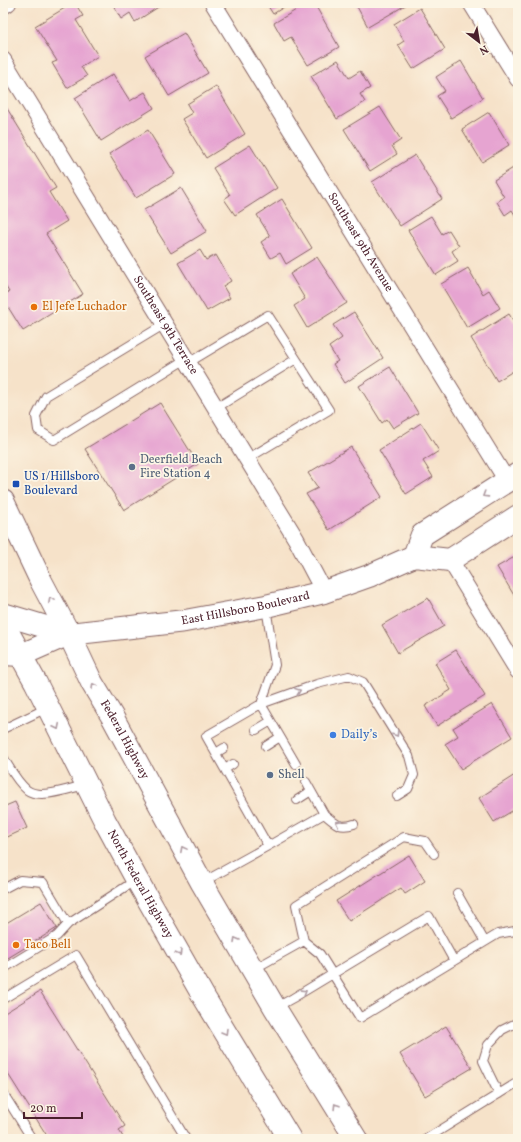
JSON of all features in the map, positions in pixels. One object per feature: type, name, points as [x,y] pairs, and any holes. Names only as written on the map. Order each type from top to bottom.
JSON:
[{"type":"main road","points":[[512,478],[422,535],[414,556],[450,560],[518,516]]},
{"type":"main road","name":"Federal Highway","points":[[3,501],[40,581],[69,634],[92,683],[113,718],[202,883],[254,972]]},
{"type":"main road","name":"East Hillsboro Boulevard","points":[[12,655],[69,634],[185,621],[266,606],[324,592],[369,576],[414,556]]},
{"type":"main road","name":"East Hillsboro Boulevard","points":[[3,614],[69,634]]},
{"type":"main road","name":"North Federal Highway","points":[[3,623],[12,655],[48,708],[137,880],[282,1136]]},
{"type":"main road","points":[[254,972],[356,1139]]},
{"type":"street","points":[[3,6],[8,3]]},
{"type":"street","name":"Southeast 9th Avenue","points":[[213,3],[512,478]]},
{"type":"street","points":[[471,3],[518,79]]},
{"type":"street","name":"Southeast 9th Terrace","points":[[3,60],[296,539],[324,592]]},
{"type":"street","points":[[450,560],[518,672]]},
{"type":"lane","points":[[165,324],[46,396],[36,416],[38,430],[54,440],[268,315],[329,410],[247,459]]},
{"type":"lane","points":[[216,408],[296,359]]},
{"type":"lane","points":[[266,606],[274,665],[261,704],[296,764]]},
{"type":"lane","points":[[268,846],[206,736],[261,704],[317,684],[349,676],[363,682],[409,756],[414,775],[408,789],[397,796]]},
{"type":"lane","points":[[3,729],[48,708]]},
{"type":"lane","points":[[256,730],[271,721]]},
{"type":"lane","points":[[266,746],[280,737]]},
{"type":"lane","points":[[216,753],[224,748]]},
{"type":"lane","points":[[3,757],[17,780],[28,792],[45,795],[86,784]]},
{"type":"lane","points":[[225,769],[234,764]]},
{"type":"lane","points":[[306,782],[324,814],[336,824],[346,827],[354,824]]},
{"type":"lane","points":[[240,796],[248,791]]},
{"type":"lane","points":[[297,800],[311,791]]},
{"type":"lane","points":[[202,883],[324,814]]},
{"type":"lane","points":[[255,823],[263,819]]},
{"type":"lane","points":[[434,854],[425,841],[404,837],[296,905],[304,941],[320,954],[360,1018],[498,934],[515,931],[518,934]]},
{"type":"lane","points":[[3,888],[20,880],[43,882],[68,924]]},
{"type":"lane","points":[[3,969],[57,936],[68,924],[137,880]]},
{"type":"lane","points":[[457,893],[485,942]]},
{"type":"lane","points":[[275,1008],[429,916],[454,961]]},
{"type":"lane","points":[[254,972],[304,941]]},
{"type":"lane","points":[[3,999],[76,954],[186,1139]]},
{"type":"lane","points":[[499,1094],[483,1061],[488,1045],[502,1030],[516,1023],[518,1024]]},
{"type":"lane","points":[[426,1139],[518,1082]]},
{"type":"lane","points":[[3,1093],[32,1139]]},
{"type":"building","points":[[75,3],[83,16],[76,20],[98,56],[81,67],[87,76],[67,88],[52,63],[57,61],[35,26]]},
{"type":"building","points":[[112,3],[163,4],[135,22],[130,13],[121,19]]},
{"type":"building","points":[[266,3],[290,3],[273,14]]},
{"type":"building","points":[[308,3],[314,3],[339,47],[308,65],[291,37],[284,41],[274,23]]},
{"type":"building","points":[[355,3],[409,3],[368,27]]},
{"type":"building","points":[[420,8],[445,49],[413,69],[398,45],[404,41],[394,24]]},
{"type":"building","points":[[184,33],[208,73],[169,96],[145,56]]},
{"type":"building","points":[[338,60],[349,78],[360,71],[370,88],[360,94],[365,102],[337,119],[311,76]]},
{"type":"building","points":[[461,61],[483,98],[451,118],[437,96],[445,91],[436,77]]},
{"type":"building","points":[[113,74],[130,101],[145,92],[154,108],[101,141],[75,98]]},
{"type":"building","points":[[216,86],[245,134],[206,158],[182,119],[192,113],[187,104]]},
{"type":"building","points":[[3,102],[56,188],[49,192],[67,221],[46,234],[83,294],[23,331],[3,299],[3,295],[9,292],[3,282]]},
{"type":"building","points":[[380,107],[401,140],[392,146],[397,154],[370,171],[344,129]]},
{"type":"building","points":[[489,112],[509,145],[482,162],[462,129]]},
{"type":"building","points":[[148,130],[175,174],[136,198],[109,154]]},
{"type":"building","points":[[250,145],[277,188],[235,215],[224,199],[230,195],[213,168]]},
{"type":"building","points":[[415,155],[442,199],[400,226],[372,182]]},
{"type":"building","points":[[518,165],[518,220],[512,210],[505,215],[497,202],[504,197],[494,180]]},
{"type":"building","points":[[181,188],[207,231],[171,253],[144,210]]},
{"type":"building","points":[[282,199],[312,248],[286,264],[280,253],[271,258],[261,242],[270,236],[257,215]]},
{"type":"building","points":[[431,216],[442,234],[449,230],[459,246],[452,251],[458,261],[436,275],[408,230]]},
{"type":"building","points":[[200,250],[206,260],[216,255],[231,281],[223,286],[230,298],[207,311],[178,263]]},
{"type":"building","points":[[317,257],[347,303],[307,328],[294,306],[305,299],[290,274]]},
{"type":"building","points":[[468,268],[483,294],[489,290],[500,308],[467,328],[441,284]]},
{"type":"building","points":[[354,312],[383,358],[345,383],[333,364],[338,361],[329,347],[342,338],[333,325]]},
{"type":"building","points":[[509,314],[518,328],[518,368],[497,381],[471,338]]},
{"type":"building","points":[[390,367],[418,413],[393,428],[387,419],[382,423],[359,386]]},
{"type":"building","points":[[160,403],[198,464],[124,510],[85,449]]},
{"type":"building","points":[[421,423],[439,451],[423,461],[433,477],[406,494],[379,450]]},
{"type":"building","points":[[351,447],[382,497],[329,530],[306,494],[318,488],[308,473]]},
{"type":"building","points":[[518,555],[518,602],[497,567]]},
{"type":"building","points":[[428,598],[444,626],[398,653],[382,625]]},
{"type":"building","points":[[456,650],[485,696],[437,726],[425,706],[451,690],[435,663]]},
{"type":"building","points":[[492,704],[512,737],[461,769],[445,744],[458,736],[453,728]]},
{"type":"building","points":[[518,773],[518,809],[517,808],[494,822],[479,798]]},
{"type":"building","points":[[15,802],[27,828],[3,839],[3,807]]},
{"type":"building","points":[[409,855],[425,881],[405,894],[401,888],[349,921],[336,901]]},
{"type":"building","name":"Taco Bell","points":[[41,902],[57,928],[3,961],[3,925]]},
{"type":"building","points":[[40,991],[125,1126],[119,1130],[124,1139],[49,1139],[3,1066],[3,1014]]},
{"type":"building","points":[[446,1026],[472,1068],[425,1096],[400,1054]]},
{"type":"place","name":"El Jefe Luchador","points":[[34,307]]},
{"type":"place","name":"Deerfield Beach Fire Station 4","points":[[132,467]]},
{"type":"place","name":"US 1/Hillsboro Boulevard","points":[[16,484]]},
{"type":"place","name":"Daily’s","points":[[333,735]]},
{"type":"place","name":"Shell","points":[[270,775]]},
{"type":"place","name":"Taco Bell","points":[[16,945]]}]
